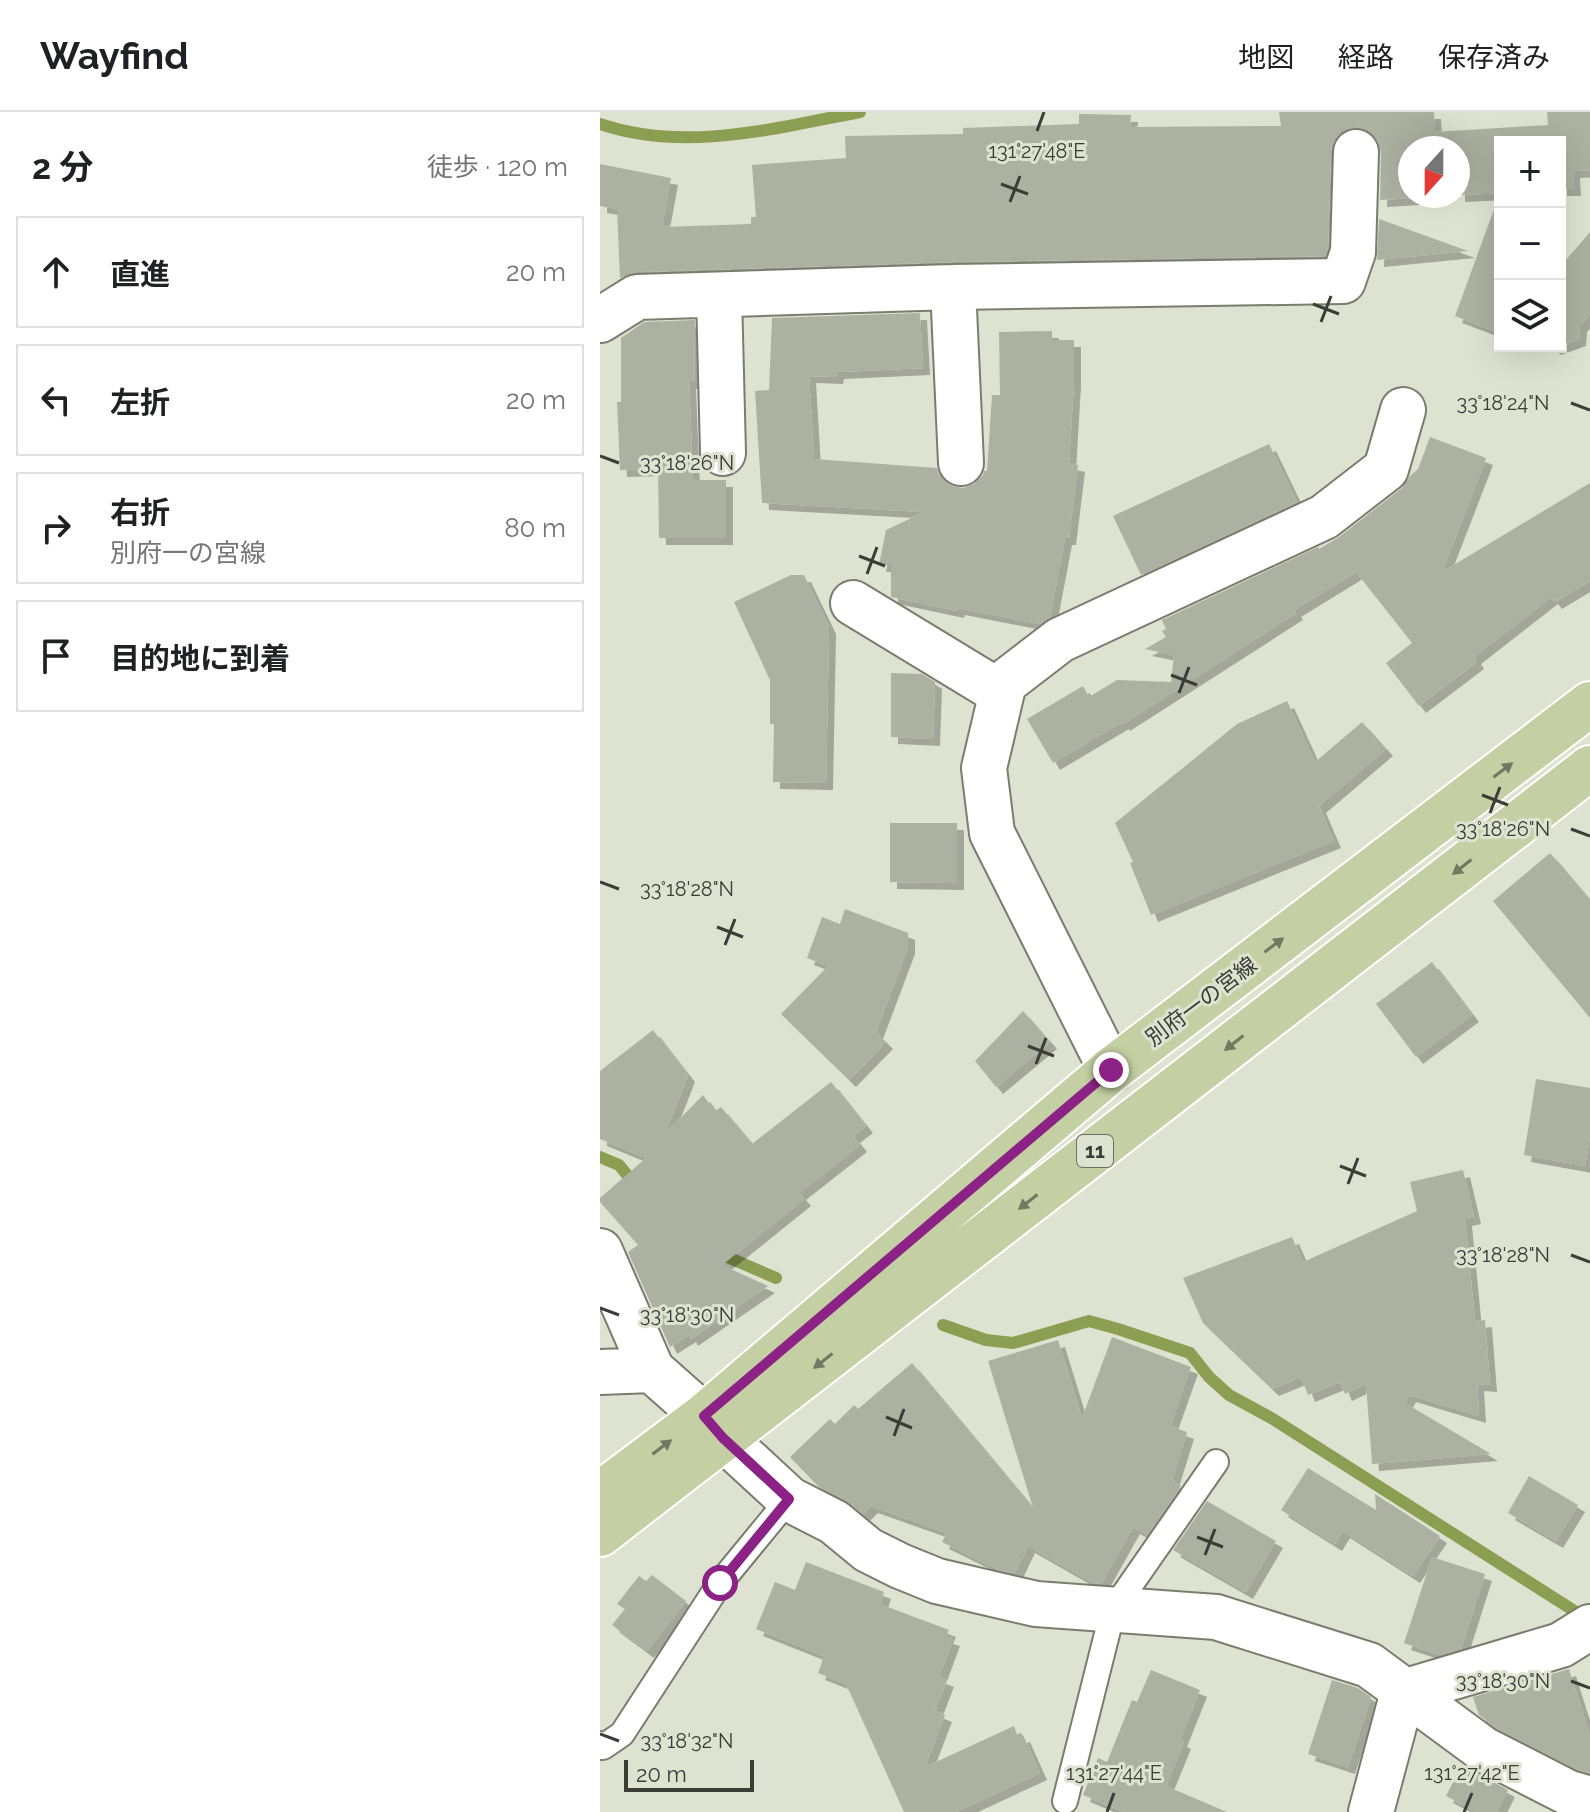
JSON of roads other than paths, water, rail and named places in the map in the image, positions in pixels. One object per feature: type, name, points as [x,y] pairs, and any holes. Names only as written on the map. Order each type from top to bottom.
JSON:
[{"type":"main road","name":"別府一の宮線","points":[[600,1534],[714,1427],[1111,1070],[1590,704]]},
{"type":"main road","name":"別府一の宮線","points":[[600,1494],[714,1427],[1590,768]]},
{"type":"street","points":[[600,320],[637,297],[953,287],[1343,281],[1353,252],[1356,152]]},
{"type":"street","points":[[953,287],[961,463]]},
{"type":"street","points":[[719,295],[723,453]]},
{"type":"street","points":[[1111,1070],[992,833],[984,768],[1004,683],[1060,640],[1324,517],[1386,469],[1403,410]]},
{"type":"street","points":[[853,603],[1001,693]]},
{"type":"street","points":[[600,1251],[652,1370],[789,1499],[834,1522],[868,1550],[937,1581],[1036,1604],[1216,1617],[1369,1665],[1483,1749],[1569,1793],[1590,1799]]},
{"type":"street","points":[[600,1372],[652,1370]]},
{"type":"street","points":[[1403,1692],[1561,1645],[1590,1627]]},
{"type":"street","points":[[1371,1812],[1403,1692]]},
{"type":"lane","points":[[1065,1801],[1113,1610],[1216,1462]]},
{"type":"lane","points":[[600,1744],[603,1747],[622,1734],[720,1583],[789,1499]]},
{"type":"waterway","points":[[600,124],[665,137],[697,137],[763,130],[860,112]]},
{"type":"waterway","points":[[600,1157],[619,1165],[637,1187]]},
{"type":"waterway","points":[[716,1252],[776,1278]]},
{"type":"waterway","points":[[943,1325],[986,1340],[1013,1343],[1089,1321],[1190,1353],[1209,1377],[1229,1395],[1273,1419],[1576,1612]]}]
